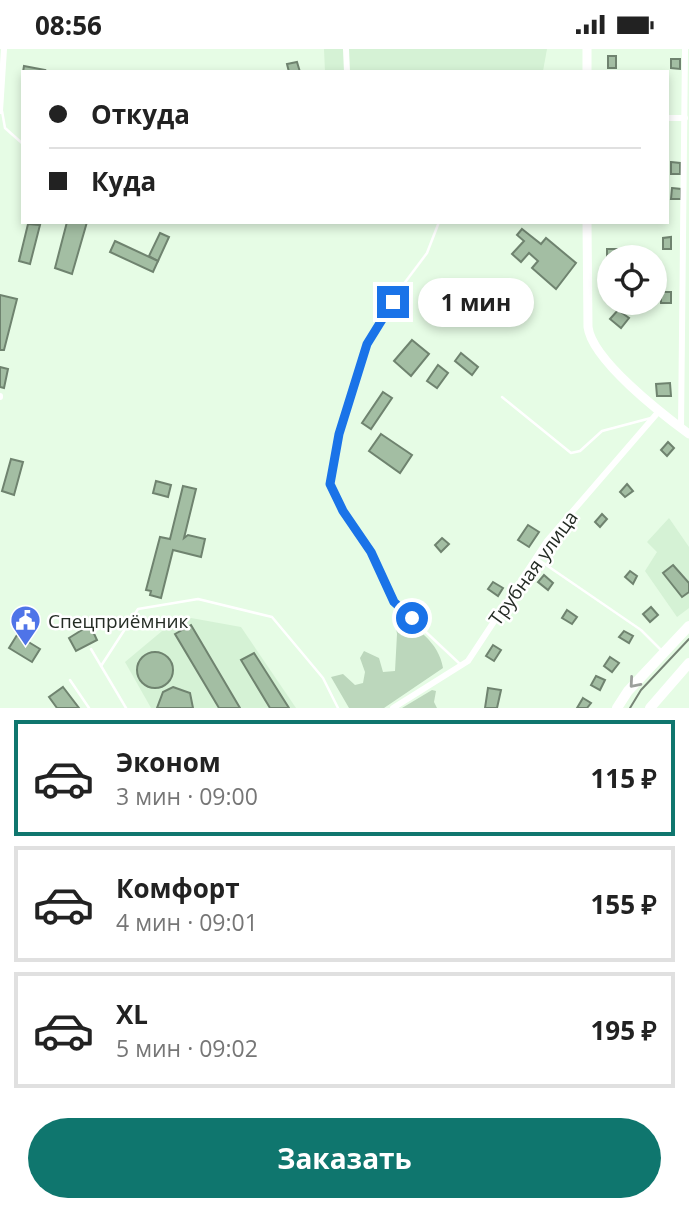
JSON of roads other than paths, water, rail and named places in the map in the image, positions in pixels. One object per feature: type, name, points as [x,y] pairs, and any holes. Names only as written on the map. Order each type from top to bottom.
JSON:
[{"type":"main road","points":[[617,708],[662,652],[689,626]]},
{"type":"main road","points":[[650,708],[689,663]]},
{"type":"street","points":[[1,109],[4,49]]},
{"type":"street","points":[[346,49],[347,70]]},
{"type":"street","points":[[587,49],[587,70]]},
{"type":"street","points":[[685,49],[685,431]]},
{"type":"street","points":[[669,118],[685,118]]},
{"type":"street","points":[[587,224],[588,327],[599,353],[657,414],[685,431]]},
{"type":"street","name":"Трубная улица","points":[[393,708],[468,661],[536,558],[657,414]]},
{"type":"lane","points":[[1,109],[5,128],[21,142]]},
{"type":"lane","points":[[438,224],[427,253],[405,281],[367,344],[339,434],[330,484],[343,511],[371,552],[394,602],[461,665]]},
{"type":"lane","points":[[502,397],[571,453],[580,451],[602,431],[657,414]]},
{"type":"lane","points":[[536,558],[640,630],[662,652]]},
{"type":"lane","points":[[101,666],[138,609],[198,599],[211,600],[276,620],[323,678],[338,708]]},
{"type":"lane","points":[[91,649],[125,708]]},
{"type":"lane","points":[[71,680],[89,708]]},
{"type":"tram line","points":[[630,708],[641,690],[689,639]]},
{"type":"place","name":"Спецприёмник","points":[[25,648]]}]
